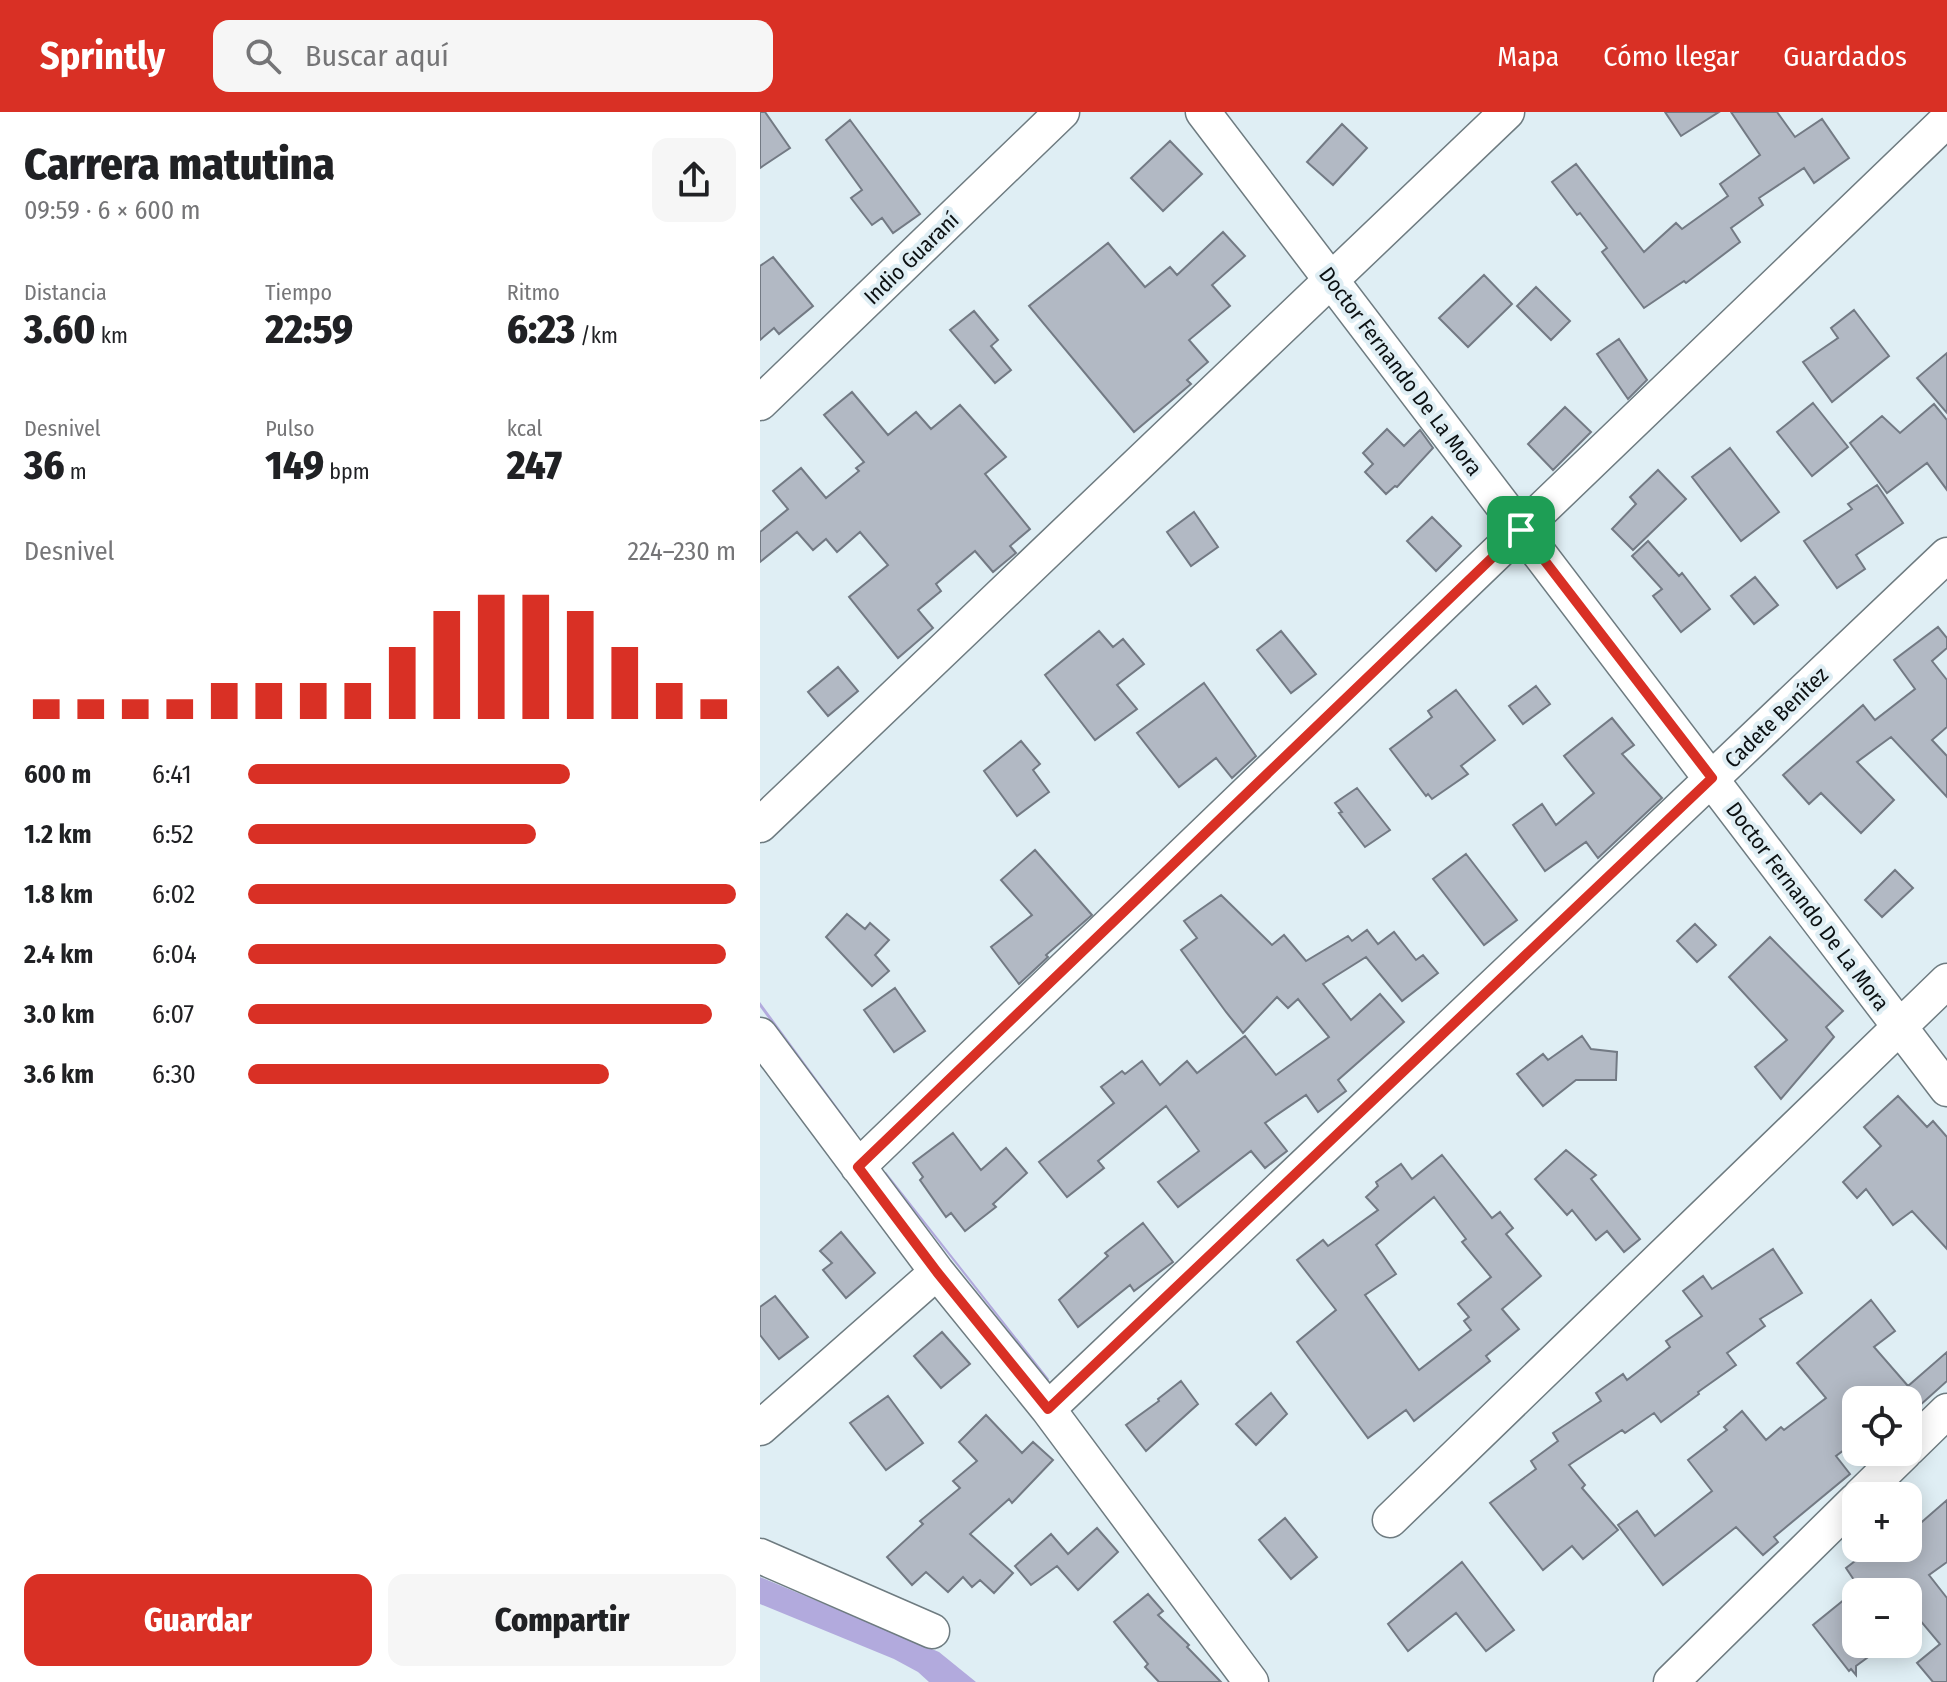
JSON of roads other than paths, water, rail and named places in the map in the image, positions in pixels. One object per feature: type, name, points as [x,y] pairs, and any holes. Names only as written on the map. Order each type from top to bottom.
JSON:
[{"type":"street","name":"Indio Guaraní","points":[[760,403],[1062,112]]},
{"type":"street","name":"Doctor Fernando De La Mora","points":[[1203,112],[1947,1089]]},
{"type":"street","points":[[760,825],[1507,112]]},
{"type":"street","points":[[858,1167],[1947,120]]},
{"type":"street","name":"Cadete Benítez","points":[[1048,1409],[1947,555]]},
{"type":"street","points":[[1390,1520],[1947,981]]},
{"type":"street","points":[[760,1035],[937,1272],[1048,1409],[1251,1682]]},
{"type":"street","points":[[760,1428],[937,1272]]},
{"type":"street","points":[[1922,1435],[1947,1411]]},
{"type":"street","points":[[1874,1482],[1891,1466]]},
{"type":"street","points":[[1671,1682],[1842,1514]]},
{"type":"street","points":[[760,1556],[932,1631]]}]
